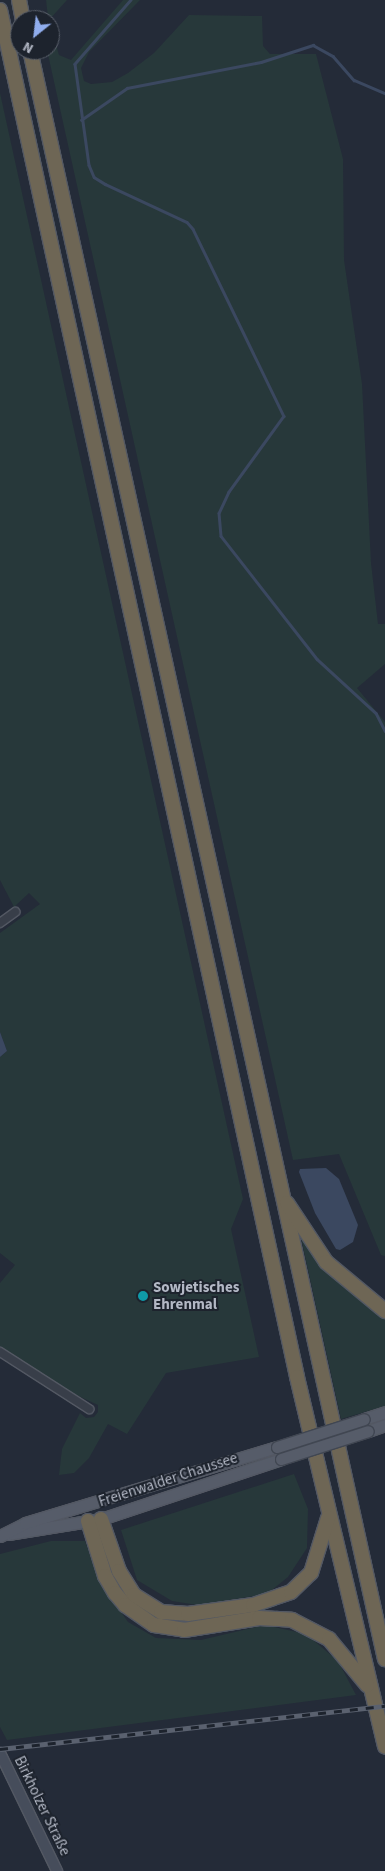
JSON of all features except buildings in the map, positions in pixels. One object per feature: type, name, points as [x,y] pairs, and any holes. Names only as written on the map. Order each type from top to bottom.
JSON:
[{"type":"highway","points":[[0,10],[329,1514],[369,1687],[385,1746]]},
{"type":"highway","points":[[32,60],[385,1659]]},
{"type":"highway","points":[[282,1194],[326,1262],[385,1311]]},
{"type":"highway","points":[[93,1511],[119,1571],[134,1595],[161,1612],[188,1614],[253,1605],[291,1592],[311,1573],[329,1514]]},
{"type":"highway","points":[[93,1511],[106,1576],[115,1594],[125,1605],[154,1625],[184,1630],[258,1618],[292,1620],[329,1639],[369,1687]]},
{"type":"main road","name":"Freienwalder Chaussee","points":[[2,1535],[28,1533],[277,1447],[385,1412]]},
{"type":"main road","name":"Freienwalder Chaussee","points":[[2,1535],[25,1523],[93,1511],[281,1459],[385,1425]]},
{"type":"main road","name":"Birkholzer Straße","points":[[0,1753],[57,1871]]},
{"type":"street","points":[[0,923],[15,912]]},
{"type":"street","points":[[0,1352],[89,1409]]},
{"type":"shaded area","points":[[46,0],[67,0],[58,10],[47,10]]},
{"type":"shaded area","points":[[123,0],[140,0],[89,52],[81,68],[84,81],[91,84],[112,82],[128,73],[154,53],[189,15],[262,16],[263,46],[270,54],[316,54],[343,159],[344,260],[362,384],[371,563],[378,624],[385,624],[385,664],[357,688],[385,722],[385,1256],[381,1255],[339,1154],[293,1160],[49,60],[60,60],[60,55],[71,60]]},
{"type":"shaded area","points":[[0,93],[243,1199],[231,1229],[259,1357],[166,1373],[127,1434],[108,1424],[89,1458],[74,1473],[59,1475],[62,1449],[80,1413],[86,1418],[94,1417],[98,1412],[98,1405],[72,1393],[0,1347],[0,1283],[15,1265],[0,1253],[0,1057],[7,1051],[0,1032],[0,933],[40,904],[29,893],[14,907],[0,880]]},
{"type":"shaded area","points":[[299,1229],[385,1315],[385,1406],[341,1419]]},
{"type":"shaded area","points":[[294,1474],[308,1509],[307,1548],[288,1577],[267,1594],[197,1605],[172,1601],[137,1580],[121,1530]]},
{"type":"shaded area","points":[[51,1541],[85,1541],[99,1580],[128,1622],[156,1638],[201,1640],[265,1625],[306,1634],[338,1661],[356,1695],[7,1740],[0,1727],[0,1554]]},
{"type":"water","points":[[0,1032],[7,1051],[0,1057]]},
{"type":"water","points":[[326,1168],[339,1179],[358,1225],[353,1242],[340,1250],[336,1249],[315,1213],[299,1172],[300,1169]]},
{"type":"waterway","points":[[131,0],[75,64],[89,165],[94,177],[105,184],[187,222],[193,229],[284,416],[229,492],[219,513],[221,536],[317,659],[376,713],[385,731]]},
{"type":"waterway","points":[[81,120],[127,88],[261,62],[313,45],[333,56],[354,80],[385,93]]},
{"type":"railway","points":[[0,1749],[385,1706]]},
{"type":"place","name":"Sowjetisches Ehrenmal","points":[[143,1296]]}]
